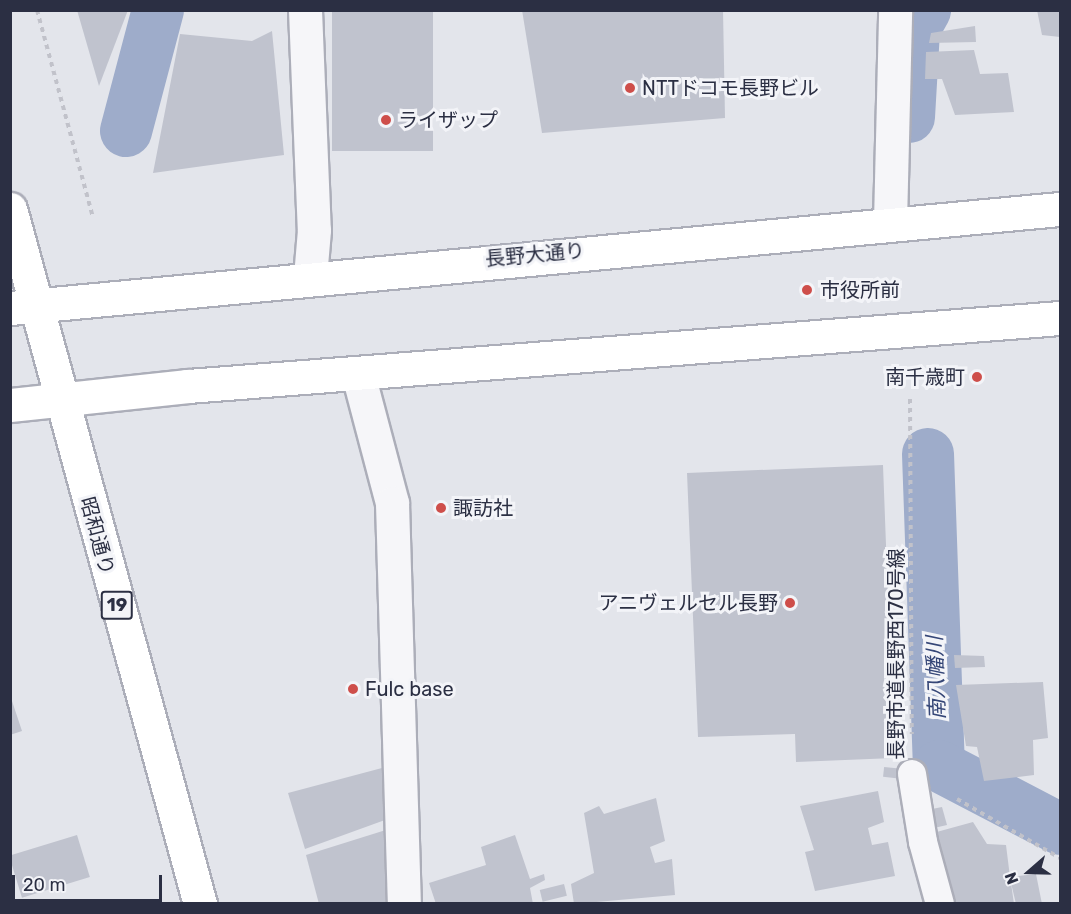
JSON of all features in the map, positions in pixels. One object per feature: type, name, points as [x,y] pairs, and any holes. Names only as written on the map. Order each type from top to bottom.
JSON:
[{"type":"main road","name":"19","points":[[10,209],[23,307]]},
{"type":"main road","name":"長野大通り","points":[[23,307],[310,277],[890,222],[1060,209]]},
{"type":"main road","name":"昭和通り","points":[[23,307],[62,401],[200,903]]},
{"type":"main road","points":[[10,405],[358,374],[1060,318]]},
{"type":"street","points":[[305,10],[314,230],[310,277]]},
{"type":"street","points":[[890,222],[895,10]]},
{"type":"street","points":[[358,374],[392,503],[404,903]]},
{"type":"lane","points":[[912,774],[923,842],[940,903]]},
{"type":"path","points":[[37,10],[93,217]]},
{"type":"path","name":"長野市道長野西170号線","points":[[910,399],[912,774],[1060,858]]},
{"type":"building","points":[[77,10],[128,10],[99,86]]},
{"type":"building","points":[[332,10],[433,10],[433,151],[332,151]]},
{"type":"building","name":"NTTドコモ長野ビル","points":[[522,10],[723,10],[725,118],[542,133]]},
{"type":"building","points":[[1037,10],[1060,10],[1060,37],[1042,35]]},
{"type":"building","points":[[975,26],[976,42],[929,43],[931,33]]},
{"type":"building","points":[[272,31],[284,155],[153,173],[180,34],[252,41]]},
{"type":"building","points":[[974,50],[980,74],[1008,73],[1014,112],[955,115],[942,79],[925,79],[926,52]]},
{"type":"building","name":"アニヴェルセル長野","points":[[883,465],[894,758],[796,762],[795,734],[698,737],[687,473]]},
{"type":"building","points":[[954,655],[984,656],[985,667],[955,668]]},
{"type":"building","points":[[1043,682],[1048,738],[1033,740],[1034,775],[984,781],[977,747],[966,746],[956,685]]},
{"type":"building","points":[[10,695],[22,731],[10,735]]},
{"type":"building","points":[[397,764],[396,816],[305,849],[288,793]]},
{"type":"building","points":[[884,767],[904,769],[903,779],[883,777]]},
{"type":"building","points":[[878,791],[884,822],[868,828],[872,845],[888,842],[895,876],[815,891],[805,852],[814,850],[800,806]]},
{"type":"building","points":[[656,798],[665,841],[650,847],[655,863],[672,859],[675,895],[574,904],[571,884],[594,873],[584,813],[599,806],[604,814]]},
{"type":"building","points":[[942,807],[947,825],[934,828],[927,810]]},
{"type":"building","points":[[973,822],[987,844],[1006,845],[1010,877],[1036,874],[1042,904],[1016,904],[1011,883],[1014,904],[954,904],[933,833]]},
{"type":"building","points":[[389,829],[387,904],[319,904],[306,855]]},
{"type":"building","points":[[77,835],[90,877],[22,898],[10,855]]},
{"type":"building","points":[[515,835],[530,879],[544,874],[545,880],[530,888],[533,904],[436,904],[429,883],[486,865],[481,847]]},
{"type":"building","points":[[564,884],[567,896],[543,902],[540,890]]},
{"type":"waterway","points":[[126,131],[158,10]]},
{"type":"waterway","name":"南八幡川","points":[[909,117],[914,30],[925,10]]},
{"type":"waterway","name":"南八幡川","points":[[928,454],[939,766],[1060,829]]},
{"type":"place","name":"NTTドコモ長野ビル","points":[[630,88]]},
{"type":"place","name":"ライザップ","points":[[386,120]]},
{"type":"place","name":"市役所前","points":[[807,290]]},
{"type":"place","name":"南千歳町","points":[[977,377]]},
{"type":"place","name":"諏訪社","points":[[441,508]]},
{"type":"place","name":"アニヴェルセル長野","points":[[790,603]]},
{"type":"place","name":"Fulc base","points":[[353,689]]}]
